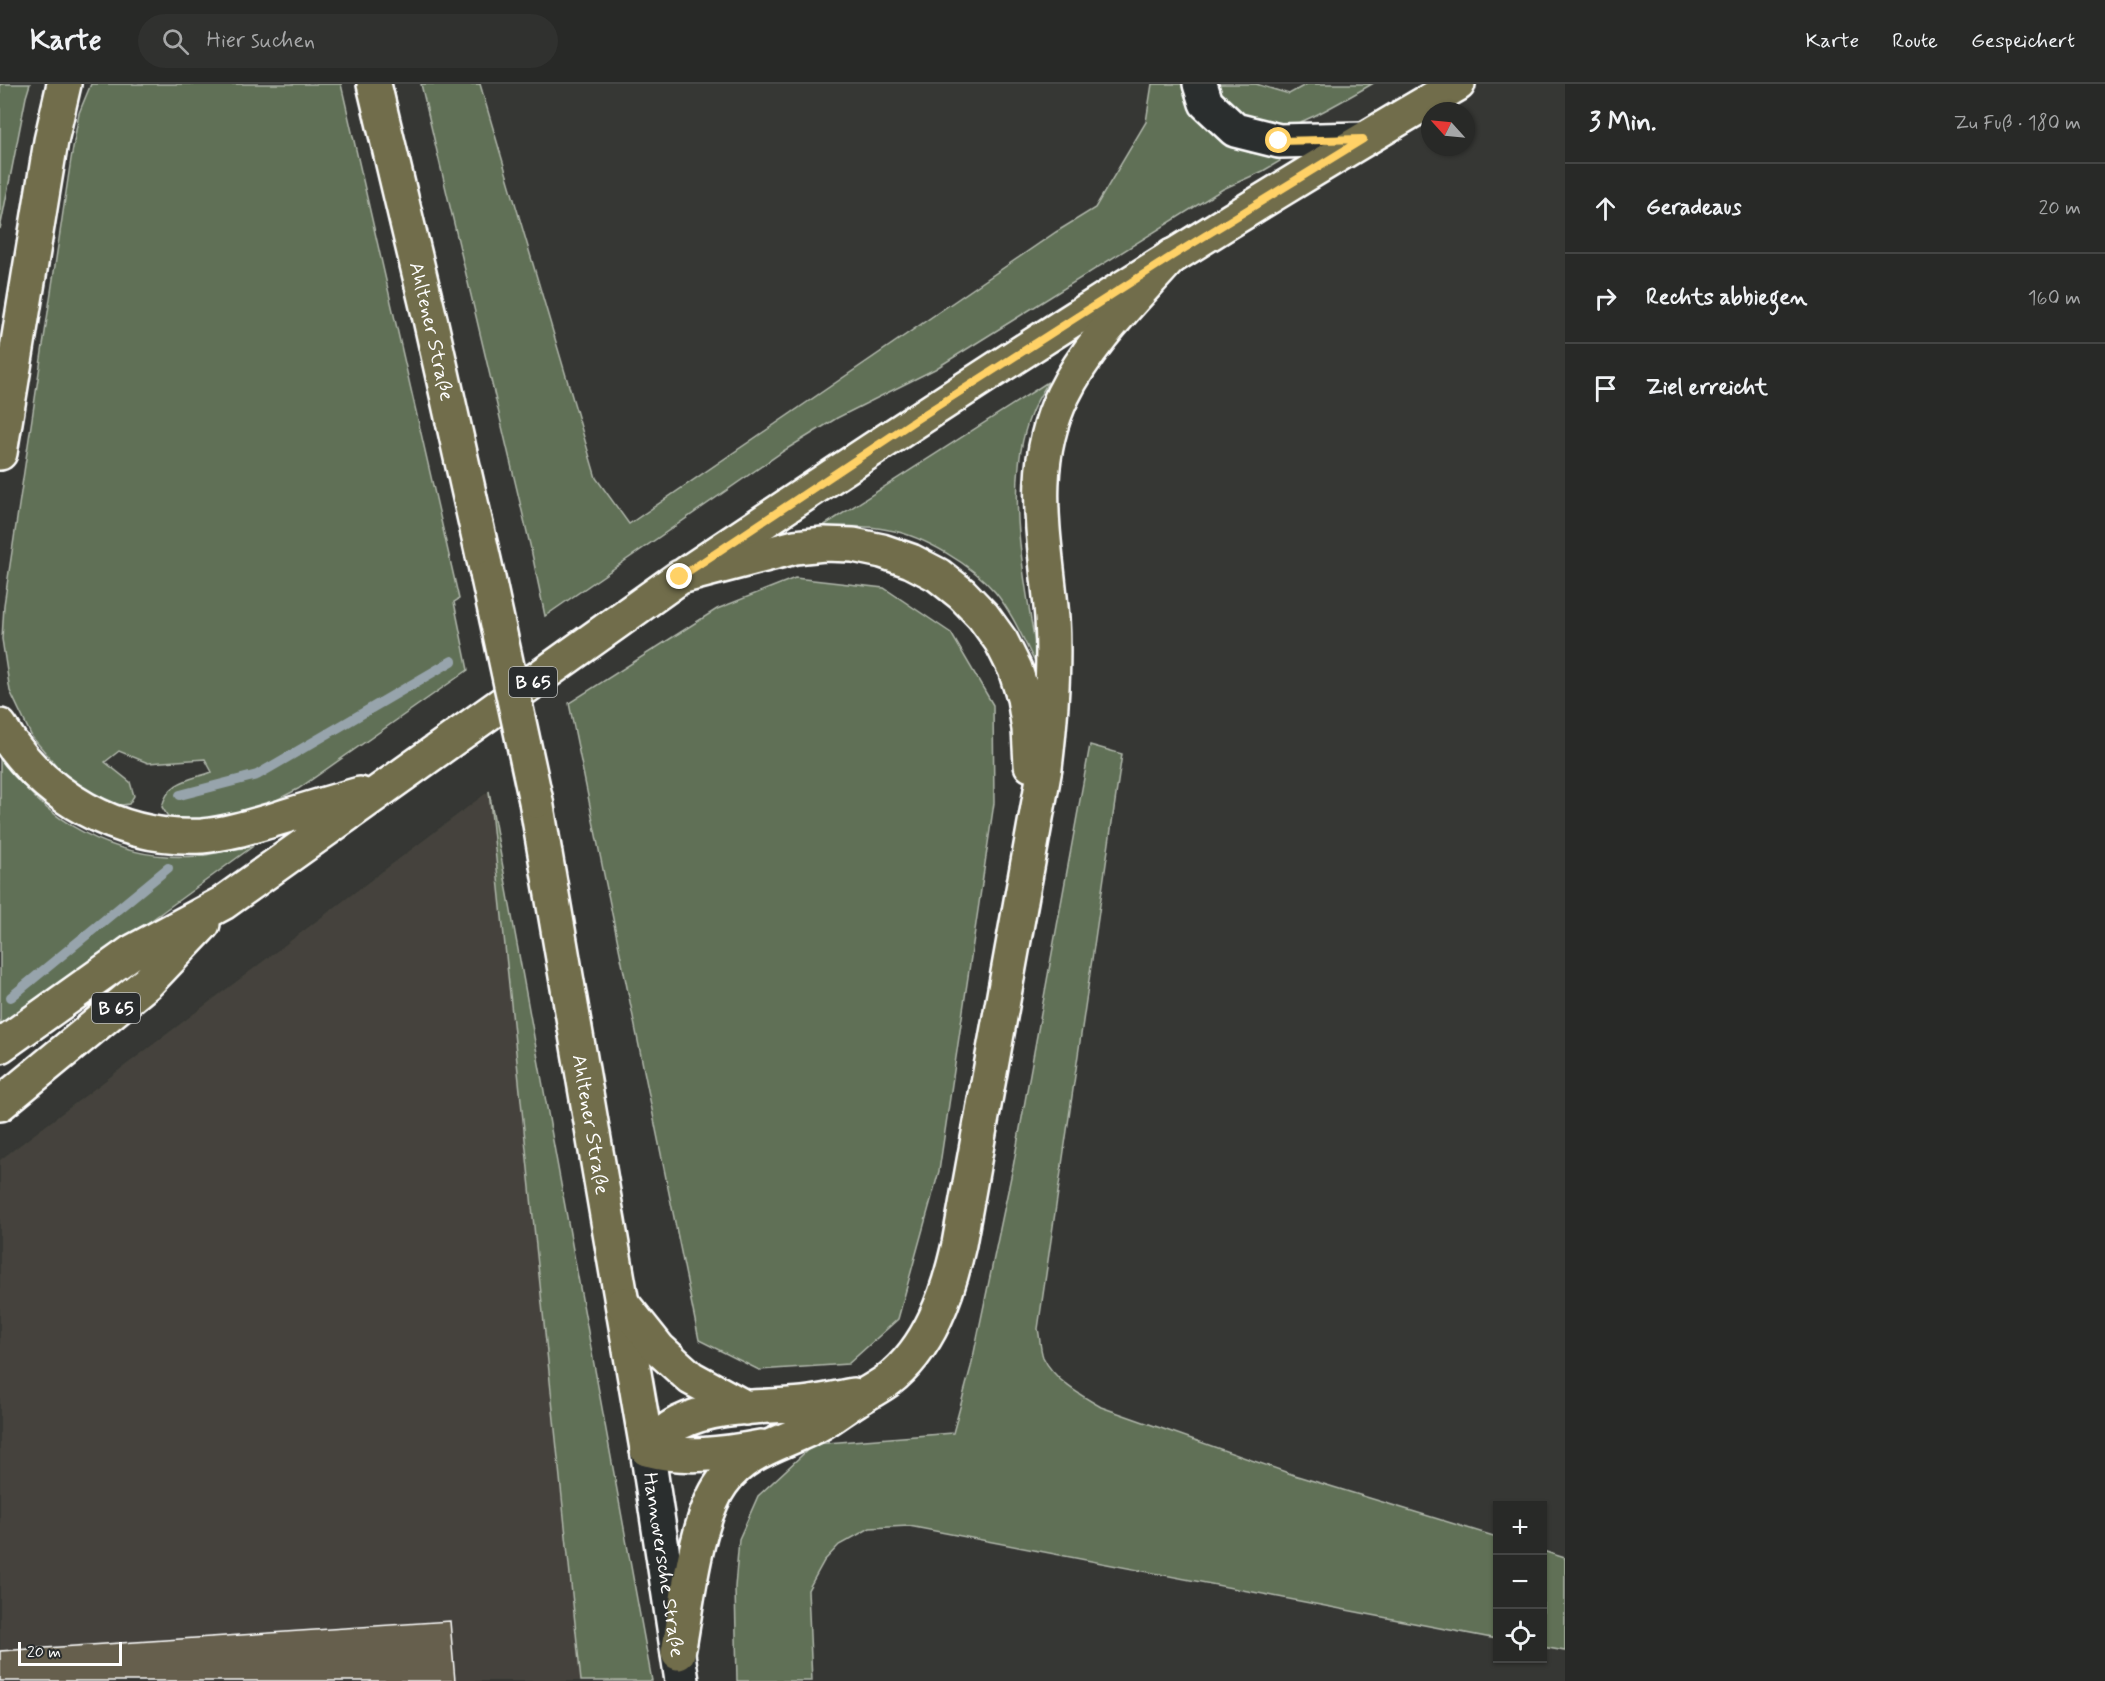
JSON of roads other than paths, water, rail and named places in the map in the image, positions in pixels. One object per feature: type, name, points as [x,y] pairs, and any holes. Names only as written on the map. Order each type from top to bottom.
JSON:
[{"type":"main road","points":[[0,453],[51,141],[64,84]]},
{"type":"main road","name":"Ahltener Straße","points":[[374,84],[430,319],[536,801],[647,1449]]},
{"type":"main road","name":"B 65","points":[[0,1046],[132,952],[223,903],[680,577],[917,419],[1172,256],[1363,139],[1458,84]]},
{"type":"main road","points":[[680,1667],[695,1560],[711,1500],[734,1468],[769,1445],[818,1425],[885,1382],[901,1368],[922,1342],[941,1307],[953,1270],[1045,768],[1053,672],[1052,620],[1041,526],[1040,493],[1043,460],[1062,397],[1077,369],[1095,343],[1172,256]]},
{"type":"main road","points":[[680,577],[795,547],[824,544],[853,545],[882,551],[911,561],[938,575],[962,594],[983,616],[1001,641],[1015,669],[1024,698],[1029,729],[1034,827]]},
{"type":"main road","points":[[0,726],[9,742],[28,766],[50,787],[105,819],[136,830],[169,835],[202,836],[235,831],[385,786]]},
{"type":"main road","name":"B 65","points":[[0,1104],[148,982],[223,903]]},
{"type":"main road","points":[[623,1304],[659,1349],[690,1378],[746,1407]]},
{"type":"main road","points":[[769,1445],[733,1452],[689,1455],[666,1454],[647,1449],[662,1433],[697,1416],[746,1407],[804,1404],[866,1393]]},
{"type":"street","points":[[1200,84],[1206,103],[1236,130],[1279,141],[1363,139]]},
{"type":"street","name":"Hannoversche Straße","points":[[647,1449],[680,1667]]},
{"type":"waterway","points":[[180,795],[257,775],[452,661]]},
{"type":"waterway","points":[[11,997],[168,868]]}]
